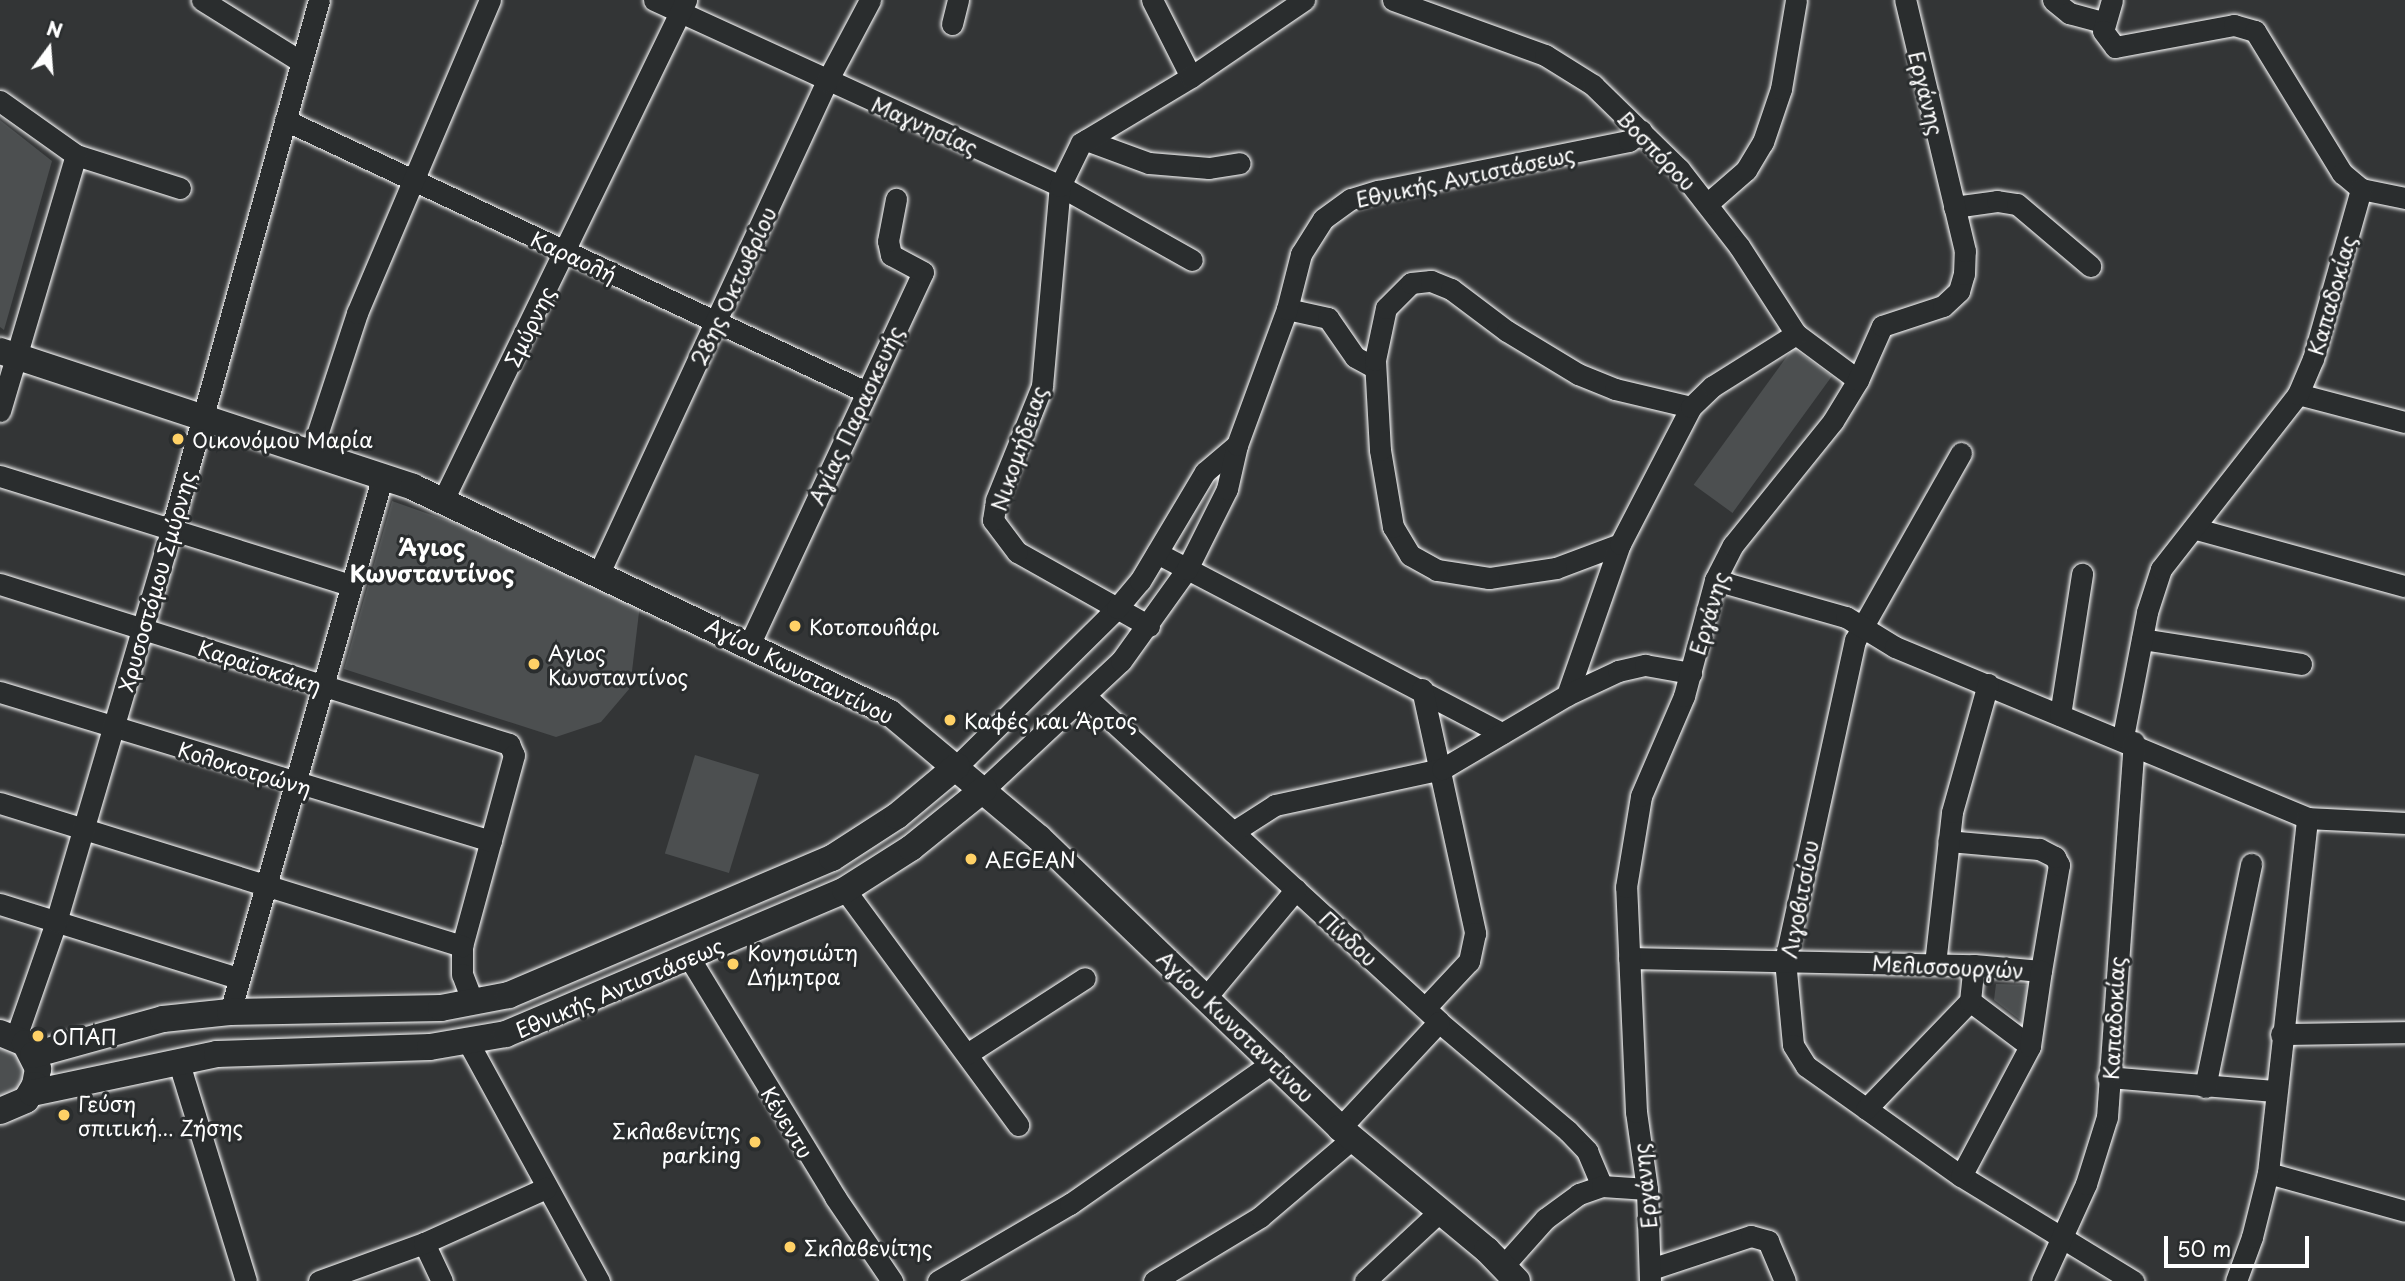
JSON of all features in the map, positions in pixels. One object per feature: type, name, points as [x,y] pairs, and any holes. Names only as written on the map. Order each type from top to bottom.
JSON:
[{"type":"main road","name":"Αγίου Κωνσταντίνου","points":[[8,354],[383,475],[443,500],[750,643],[890,713],[984,789],[1207,996],[1347,1133],[1510,1273]]},
{"type":"main road","name":"Εθνικής Αντιστάσεως","points":[[16,1041],[59,1051],[163,1019],[230,1012],[378,1012],[473,1003],[509,995],[832,858],[897,816],[957,766]]},
{"type":"main road","name":"Εθνικής Αντιστάσεως","points":[[32,1093],[79,1086],[178,1060],[468,1042],[544,1021],[845,890],[911,848],[984,789]]},
{"type":"main road","points":[[0,1111],[19,1106],[32,1093],[38,1077],[16,1041]]},
{"type":"street","points":[[202,0],[300,61]]},
{"type":"street","name":"Χρυσοστόμου Σμύρνης","points":[[16,1041],[56,922],[204,418],[300,61],[319,0]]},
{"type":"street","points":[[312,450],[357,313],[412,177],[490,0]]},
{"type":"street","name":"Μαγνησίας","points":[[654,0],[683,6],[827,81],[1060,186],[1192,260]]},
{"type":"street","name":"28ης Οκτωβρίου","points":[[599,573],[827,81],[870,0]]},
{"type":"street","points":[[952,24],[958,0]]},
{"type":"street","points":[[1152,0],[1191,77]]},
{"type":"street","points":[[1060,186],[1074,151],[1086,139],[1191,77],[1275,9],[1304,0]]},
{"type":"street","name":"Βοσπόρου","points":[[1394,0],[1565,65],[1641,131],[1707,204],[1796,334],[1858,380]]},
{"type":"street","points":[[1707,204],[1739,177],[1763,142],[1781,89],[1796,0]]},
{"type":"street","name":"Εργάνης","points":[[1651,1275],[1647,1189],[1636,1112],[1626,887],[1631,834],[1641,796],[1690,674],[1715,580],[1733,545],[1833,421],[1858,380],[1882,326],[1937,309],[1959,291],[1966,259],[1905,0]]},
{"type":"street","points":[[2053,0],[2069,13],[2103,22]]},
{"type":"street","points":[[2112,0],[2103,22],[2107,41],[2121,48],[2234,25],[2254,30],[2326,153],[2361,189],[2405,198]]},
{"type":"street","name":"Σμύρνης","points":[[443,500],[683,6]]},
{"type":"street","points":[[0,101],[76,155],[180,188]]},
{"type":"street","name":"Καραολή","points":[[285,120],[412,177],[564,253],[864,391]]},
{"type":"street","name":"Εθνικής Αντιστάσεως","points":[[984,789],[1085,696],[1149,626],[1187,569],[1227,489],[1237,445],[1287,309],[1306,243],[1323,219],[1351,200],[1629,141],[1641,131]]},
{"type":"street","points":[[1086,139],[1160,164],[1209,168],[1240,163]]},
{"type":"street","points":[[0,411],[8,354],[76,155]]},
{"type":"street","name":"Νικομήδειας","points":[[1060,186],[1042,386],[996,500],[993,520],[1017,552],[1149,626]]},
{"type":"street","name":"Καπαδοκίας","points":[[2042,1281],[2101,1145],[2108,1077],[2128,740],[2142,639],[2161,569],[2196,528],[2298,394],[2313,359],[2361,189]]},
{"type":"street","name":"Αγίας Παρασκευής","points":[[750,643],[864,391],[923,272],[891,255],[888,241],[896,199]]},
{"type":"street","points":[[1954,207],[1997,201],[2017,204],[2090,266]]},
{"type":"street","points":[[1620,544],[1556,568],[1489,578],[1437,570],[1410,555],[1397,539],[1389,511],[1374,367],[1387,305],[1408,285],[1424,279],[1451,289],[1507,331],[1578,374],[1615,389],[1691,407]]},
{"type":"street","points":[[1287,309],[1328,318],[1355,357],[1374,367]]},
{"type":"street","points":[[1567,695],[1620,544],[1691,407],[1713,386],[1796,334]]},
{"type":"street","points":[[2298,394],[2405,422]]},
{"type":"street","name":"Εθνικής Αντιστάσεως","points":[[957,766],[1117,608],[1157,553],[1205,472],[1237,445]]},
{"type":"street","name":"Λιγοβιτσίου","points":[[1961,453],[1860,624],[1785,960],[1796,1054],[1866,1109],[1961,1176],[2061,1240],[2133,1281]]},
{"type":"street","points":[[230,1012],[263,884],[383,475]]},
{"type":"street","points":[[0,476],[350,585]]},
{"type":"street","points":[[2196,528],[2405,586]]},
{"type":"street","points":[[1157,553],[1503,733]]},
{"type":"street","points":[[2060,715],[2082,575]]},
{"type":"street","points":[[1715,580],[1828,610],[1860,624],[1895,647],[2128,740],[2307,818],[2405,823]]},
{"type":"street","name":"Καραϊσκάκη","points":[[0,584],[321,686],[502,740],[514,755],[491,841]]},
{"type":"street","points":[[2142,639],[2301,664]]},
{"type":"street","points":[[1233,832],[1275,805],[1442,769],[1567,695],[1632,666],[1657,665],[1690,674]]},
{"type":"street","points":[[1934,964],[1948,841],[1988,684]]},
{"type":"street","points":[[1154,1281],[1260,1217],[1347,1133],[1469,961],[1475,933],[1442,769],[1422,689]]},
{"type":"street","name":"Κολοκοτρώνη","points":[[0,692],[491,841]]},
{"type":"street","name":"Πίνδου","points":[[1085,696],[1432,1015],[1579,1142],[1602,1186]]},
{"type":"street","points":[[0,803],[462,946]]},
{"type":"street","points":[[2236,1281],[2252,1237],[2268,1173],[2281,1034],[2307,818]]},
{"type":"street","points":[[473,1003],[462,974],[462,946],[491,841]]},
{"type":"street","name":"Μελισσουργών","points":[[1629,958],[1974,965],[2041,971],[2059,864],[2055,857],[2039,849],[1948,841]]},
{"type":"street","points":[[2205,1087],[2252,864]]},
{"type":"street","points":[[845,890],[1018,1125]]},
{"type":"street","points":[[1207,996],[1296,890]]},
{"type":"street","points":[[0,904],[238,978]]},
{"type":"street","name":"Κένεντυ","points":[[690,959],[835,1197],[892,1281]]},
{"type":"street","points":[[1866,1109],[1970,1001],[1974,965]]},
{"type":"street","points":[[1961,1176],[2030,1046],[2041,971]]},
{"type":"street","points":[[967,1054],[1086,978]]},
{"type":"street","points":[[1970,1001],[2030,1046]]},
{"type":"street","points":[[2281,1034],[2405,1032]]},
{"type":"street","points":[[468,1042],[599,1281]]},
{"type":"street","points":[[178,1060],[246,1281]]},
{"type":"street","points":[[938,1281],[1070,1204],[1275,1061]]},
{"type":"street","points":[[2108,1077],[2275,1091]]},
{"type":"street","points":[[2268,1173],[2405,1211]]},
{"type":"street","points":[[1510,1273],[1562,1203],[1602,1186],[1647,1189]]},
{"type":"street","points":[[318,1281],[424,1243],[546,1188]]},
{"type":"street","points":[[1365,1281],[1439,1212]]},
{"type":"street","points":[[1651,1275],[1751,1236],[1768,1241],[1785,1281]]},
{"type":"street","points":[[424,1243],[442,1281]]},
{"type":"shaded area","points":[[0,120],[52,161],[4,330],[0,327]]},
{"type":"shaded area","points":[[1793,348],[1832,376],[1732,513],[1694,485]]},
{"type":"shaded area","points":[[392,501],[491,536],[640,604],[630,688],[601,722],[556,737],[344,669]]},
{"type":"shaded area","points":[[695,755],[759,775],[729,873],[665,853]]},
{"type":"shaded area","points":[[1996,984],[2033,985],[2024,1023],[1994,1000]]},
{"type":"shaded area","points":[[0,1047],[18,1055],[25,1070],[21,1086],[0,1097]]},
{"type":"place","name":"Οικονόμου Μαρία","points":[[178,439]]},
{"type":"place","name":"Κοτοπουλάρι","points":[[795,626]]},
{"type":"place","name":"Αγιος Κωνσταντίνος","points":[[534,664]]},
{"type":"place","name":"Καφές και Άρτος","points":[[950,720]]},
{"type":"place","name":"AEGEAN","points":[[971,859]]},
{"type":"place","name":"Κονησιώτη Δήμητρα","points":[[733,964]]},
{"type":"place","name":"ΟΠΑΠ","points":[[38,1036]]},
{"type":"place","name":"Γεύση σπιτική... Ζήσης","points":[[64,1115]]},
{"type":"place","name":"Σκλαβενίτης parking","points":[[755,1142]]},
{"type":"place","name":"Σκλαβενίτης","points":[[790,1247]]},
{"type":"district","name":"Άγιος Κωνσταντίνος","points":[[432,560]]}]
